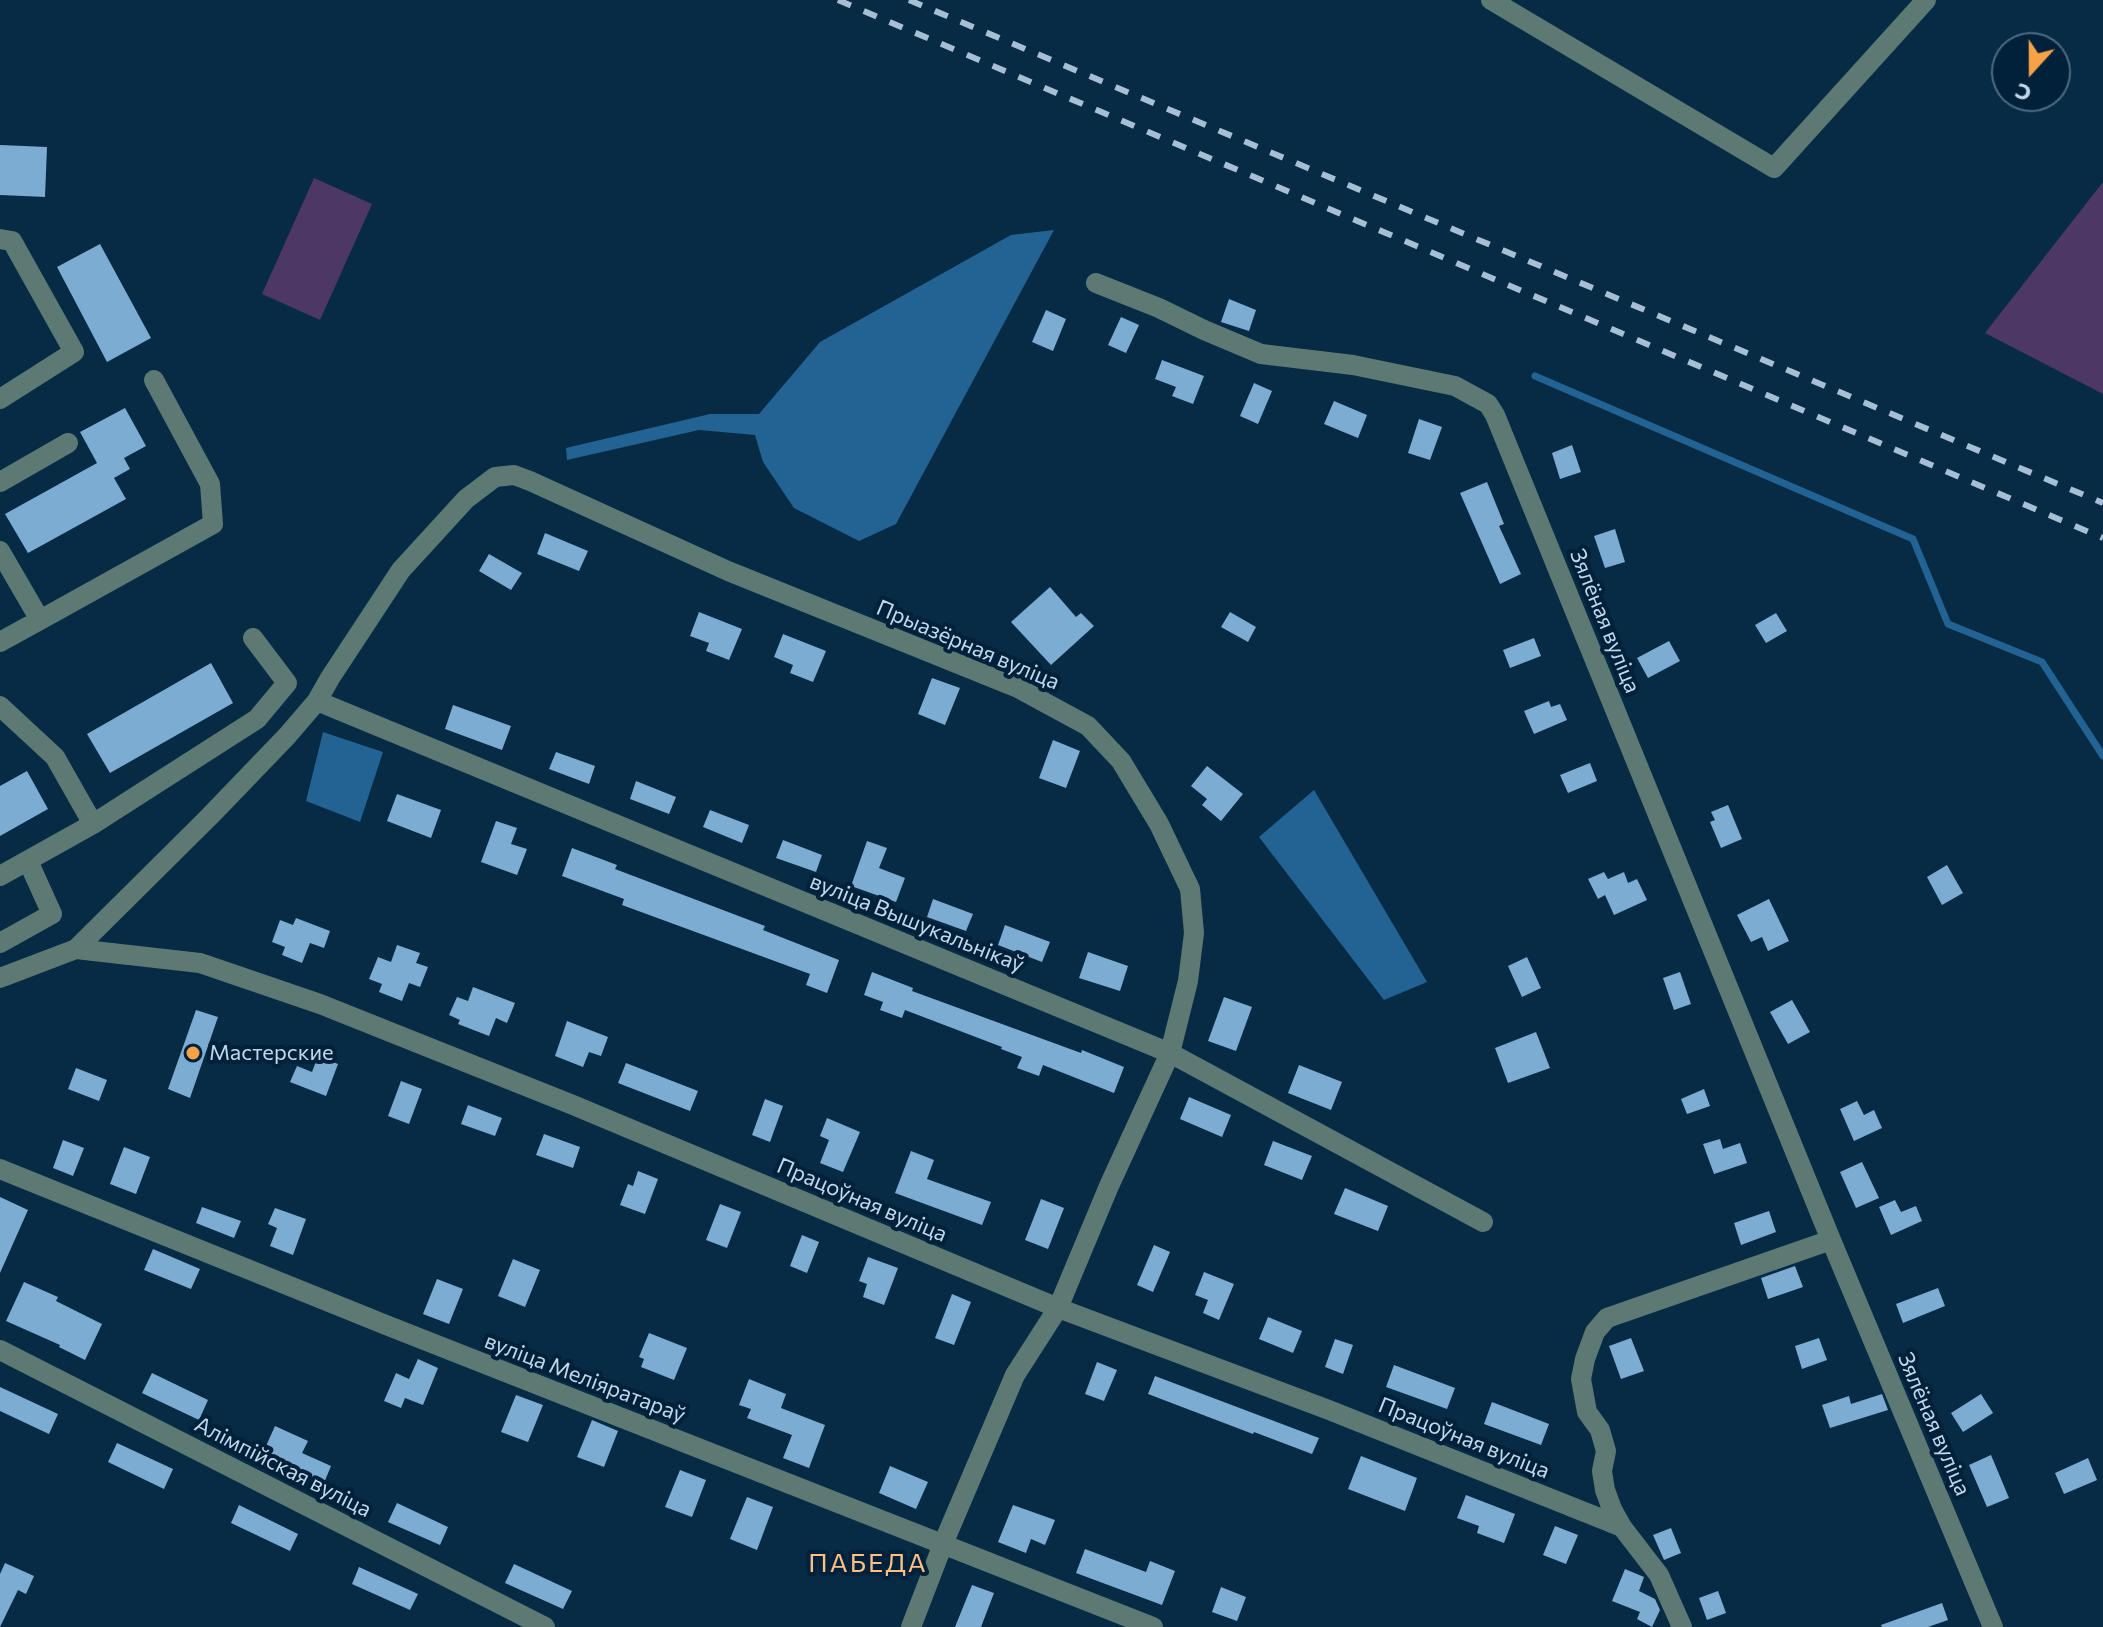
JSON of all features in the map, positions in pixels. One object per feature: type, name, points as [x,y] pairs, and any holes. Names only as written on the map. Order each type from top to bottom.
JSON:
[{"type":"street","points":[[1491,0],[1774,168],[1926,0]]},
{"type":"street","points":[[0,239],[12,241],[74,352],[0,399]]},
{"type":"street","name":"Зялёная вуліца","points":[[1096,283],[1261,354],[1353,365],[1455,386],[1488,404],[1501,429],[1831,1240],[1993,1627]]},
{"type":"street","points":[[0,642],[213,524],[210,484],[154,380]]},
{"type":"street","points":[[0,482],[68,443]]},
{"type":"street","name":"Прыазёрная вуліца","points":[[317,701],[401,570],[466,499],[495,477],[514,475],[728,571],[1018,688],[1088,726],[1121,761],[1159,824],[1190,889],[1194,933],[1188,981],[1170,1053],[1058,1308],[1015,1375],[911,1627]]},
{"type":"street","points":[[0,551],[40,620]]},
{"type":"street","points":[[0,876],[93,824],[257,719],[287,683],[253,638]]},
{"type":"street","points":[[0,978],[76,949],[221,805],[317,701]]},
{"type":"street","name":"вуліца Вышукальнікаў","points":[[317,701],[1170,1053],[1483,1222]]},
{"type":"street","points":[[0,706],[55,757],[93,824]]},
{"type":"street","points":[[0,943],[52,914],[28,861]]},
{"type":"street","name":"Працоўная вуліца","points":[[76,949],[200,963],[320,1004],[573,1105],[1058,1308],[1329,1410],[1622,1527]]},
{"type":"street","name":"вуліца Меліяратараў","points":[[0,1169],[386,1325],[1153,1627]]},
{"type":"street","points":[[1682,1627],[1659,1575],[1622,1527],[1605,1490],[1602,1471],[1606,1451],[1600,1430],[1587,1412],[1581,1379],[1595,1332],[1607,1318],[1831,1240]]},
{"type":"street","name":"Алімпійская вуліца","points":[[0,1350],[545,1627]]},
{"type":"shaded area","points":[[314,178],[372,204],[320,320],[262,294]]},
{"type":"shaded area","points":[[2103,182],[2103,394],[1985,333]]},
{"type":"water","points":[[1054,230],[896,524],[859,541],[794,508],[763,462],[755,435],[699,430],[567,460],[566,448],[710,414],[759,414],[820,342],[1011,235]]},
{"type":"water","points":[[323,732],[383,752],[360,822],[306,801]]},
{"type":"water","points":[[1314,790],[1427,982],[1384,1000],[1259,837]]},
{"type":"building","points":[[0,145],[47,147],[45,197],[0,195]]},
{"type":"building","points":[[100,244],[151,338],[107,362],[57,267]]},
{"type":"building","points":[[1229,299],[1256,310],[1249,331],[1221,322]]},
{"type":"building","points":[[1046,310],[1066,319],[1053,351],[1032,342]]},
{"type":"building","points":[[1121,317],[1139,325],[1126,353],[1108,345]]},
{"type":"building","points":[[1162,360],[1204,376],[1193,404],[1172,396],[1176,387],[1155,379]]},
{"type":"building","points":[[1254,383],[1272,391],[1258,424],[1240,416]]},
{"type":"building","points":[[1334,401],[1367,415],[1358,438],[1324,424]]},
{"type":"building","points":[[125,408],[146,446],[124,458],[130,469],[114,478],[126,499],[28,553],[5,514],[97,463],[80,432]]},
{"type":"building","points":[[1419,419],[1442,427],[1430,460],[1408,453]]},
{"type":"building","points":[[1572,445],[1581,472],[1560,479],[1552,453]]},
{"type":"building","points":[[1487,482],[1504,524],[1499,526],[1521,574],[1500,584],[1460,493]]},
{"type":"building","points":[[1615,529],[1625,562],[1605,568],[1594,536]]},
{"type":"building","points":[[545,533],[588,551],[579,571],[537,554]]},
{"type":"building","points":[[489,554],[522,573],[511,590],[479,571]]},
{"type":"building","points":[[1050,587],[1076,617],[1081,613],[1094,626],[1051,665],[1011,622]]},
{"type":"building","points":[[699,612],[742,629],[729,660],[706,651],[709,643],[690,636]]},
{"type":"building","points":[[1230,612],[1256,627],[1248,642],[1221,627]]},
{"type":"building","points":[[1776,613],[1787,631],[1766,643],[1755,625]]},
{"type":"building","points":[[783,634],[826,651],[813,682],[790,673],[793,665],[774,657]]},
{"type":"building","points":[[1534,638],[1541,656],[1510,668],[1503,650]]},
{"type":"building","points":[[1669,641],[1680,661],[1648,678],[1637,658]]},
{"type":"building","points":[[211,663],[233,703],[110,773],[87,734]]},
{"type":"building","points":[[932,678],[960,688],[945,725],[918,714]]},
{"type":"building","points":[[1549,701],[1551,707],[1560,704],[1567,720],[1534,734],[1524,711]]},
{"type":"building","points":[[453,705],[511,726],[502,750],[445,729]]},
{"type":"building","points":[[1053,740],[1080,751],[1066,788],[1039,778]]},
{"type":"building","points":[[556,752],[595,766],[589,784],[549,769]]},
{"type":"building","points":[[1590,763],[1597,781],[1568,793],[1560,775]]},
{"type":"building","points":[[1207,766],[1243,794],[1221,821],[1202,805],[1207,799],[1191,786]]},
{"type":"building","points":[[27,771],[48,809],[0,836],[0,786]]},
{"type":"building","points":[[636,781],[676,797],[669,814],[630,799]]},
{"type":"building","points":[[397,794],[441,810],[431,838],[387,821]]},
{"type":"building","points":[[1728,805],[1742,839],[1721,848],[1710,822],[1715,820],[1711,812]]},
{"type":"building","points":[[710,810],[749,825],[742,843],[703,827]]},
{"type":"building","points":[[496,821],[517,828],[511,844],[527,849],[517,875],[481,862]]},
{"type":"building","points":[[783,840],[822,855],[816,872],[776,858]]},
{"type":"building","points":[[867,841],[887,848],[879,868],[905,878],[896,902],[851,886]]},
{"type":"building","points":[[572,848],[617,865],[615,869],[765,926],[763,930],[839,960],[827,993],[806,985],[810,974],[622,905],[624,899],[562,876]]},
{"type":"building","points":[[1947,865],[1963,893],[1942,905],[1927,877]]},
{"type":"building","points":[[1604,872],[1608,879],[1624,872],[1628,883],[1637,879],[1647,900],[1614,915],[1605,895],[1598,899],[1588,879]]},
{"type":"building","points":[[933,899],[973,914],[966,931],[927,917]]},
{"type":"building","points":[[1769,899],[1789,941],[1768,951],[1762,937],[1751,942],[1737,915]]},
{"type":"building","points":[[296,918],[330,931],[324,948],[310,943],[302,963],[282,955],[285,947],[272,942],[280,920],[293,925]]},
{"type":"building","points":[[1005,925],[1050,942],[1042,962],[998,945]]},
{"type":"building","points":[[397,945],[420,953],[416,963],[428,967],[420,987],[409,983],[402,1001],[379,992],[382,984],[369,979],[378,957],[391,962]]},
{"type":"building","points":[[1088,952],[1128,966],[1120,991],[1079,978]]},
{"type":"building","points":[[1527,957],[1541,988],[1522,997],[1508,966]]},
{"type":"building","points":[[872,972],[913,988],[912,991],[1124,1067],[1114,1093],[1043,1065],[1039,1076],[1017,1068],[1022,1057],[1002,1047],[905,1010],[902,1018],[880,1010],[883,1002],[864,995]]},
{"type":"building","points":[[1680,972],[1691,1004],[1674,1010],[1663,978]]},
{"type":"building","points":[[473,987],[515,1003],[507,1023],[496,1018],[489,1036],[458,1024],[460,1020],[449,1015],[457,997],[468,1001]]},
{"type":"building","points":[[1224,997],[1252,1007],[1236,1051],[1208,1041]]},
{"type":"building","points":[[1792,1000],[1810,1032],[1788,1044],[1770,1012]]},
{"type":"building","name":"Мастерские","points":[[196,1010],[218,1017],[190,1098],[168,1089]]},
{"type":"building","points":[[567,1021],[608,1037],[601,1056],[589,1052],[583,1067],[555,1056]]},
{"type":"building","points":[[1536,1032],[1550,1068],[1508,1083],[1495,1048]]},
{"type":"building","points":[[318,1056],[338,1064],[326,1096],[290,1082],[297,1066],[312,1072]]},
{"type":"building","points":[[626,1063],[698,1091],[690,1111],[618,1083]]},
{"type":"building","points":[[1299,1065],[1342,1082],[1331,1110],[1288,1093]]},
{"type":"building","points":[[76,1068],[107,1080],[99,1101],[68,1089]]},
{"type":"building","points":[[401,1081],[422,1089],[409,1124],[388,1116]]},
{"type":"building","points":[[1704,1089],[1710,1106],[1687,1114],[1681,1099]]},
{"type":"building","points":[[1189,1097],[1231,1115],[1222,1137],[1180,1119]]},
{"type":"building","points":[[765,1099],[783,1106],[770,1142],[752,1135]]},
{"type":"building","points":[[1857,1101],[1864,1115],[1874,1110],[1882,1128],[1854,1141],[1840,1109]]},
{"type":"building","points":[[468,1105],[502,1118],[495,1136],[461,1124]]},
{"type":"building","points":[[827,1118],[860,1132],[843,1172],[820,1163],[829,1140],[820,1136]]},
{"type":"building","points":[[544,1134],[580,1147],[573,1168],[536,1155]]},
{"type":"building","points":[[1720,1139],[1723,1149],[1740,1143],[1747,1163],[1714,1174],[1703,1144]]},
{"type":"building","points":[[63,1140],[84,1148],[73,1176],[53,1168]]},
{"type":"building","points":[[1273,1141],[1312,1156],[1302,1180],[1264,1165]]},
{"type":"building","points":[[124,1147],[150,1157],[136,1194],[110,1184]]},
{"type":"building","points":[[911,1151],[934,1160],[927,1179],[991,1202],[982,1225],[895,1193]]},
{"type":"building","points":[[1862,1162],[1879,1198],[1856,1208],[1840,1172]]},
{"type":"building","points":[[638,1171],[658,1179],[645,1214],[620,1205],[628,1184],[633,1186]]},
{"type":"building","points":[[1345,1188],[1388,1206],[1378,1231],[1334,1214]]},
{"type":"building","points":[[0,1197],[28,1210],[0,1273]]},
{"type":"building","points":[[1041,1199],[1064,1208],[1048,1249],[1025,1240]]},
{"type":"building","points":[[1895,1200],[1901,1212],[1916,1206],[1922,1221],[1891,1235],[1879,1207]]},
{"type":"building","points":[[720,1204],[741,1212],[727,1248],[706,1240]]},
{"type":"building","points":[[202,1207],[241,1221],[234,1238],[196,1223]]},
{"type":"building","points":[[275,1208],[306,1219],[293,1255],[270,1246],[277,1228],[268,1224]]},
{"type":"building","points":[[1769,1211],[1776,1232],[1741,1245],[1734,1223]]},
{"type":"building","points":[[802,1235],[819,1242],[807,1273],[790,1266]]},
{"type":"building","points":[[1154,1245],[1170,1252],[1153,1292],[1137,1285]]},
{"type":"building","points":[[153,1249],[200,1269],[191,1289],[144,1270]]},
{"type":"building","points":[[868,1257],[898,1268],[884,1305],[863,1297],[867,1284],[859,1281]]},
{"type":"building","points":[[513,1259],[540,1270],[525,1307],[498,1296]]},
{"type":"building","points":[[1795,1266],[1803,1287],[1768,1299],[1761,1278]]},
{"type":"building","points":[[1204,1272],[1234,1284],[1219,1320],[1203,1313],[1208,1300],[1195,1295]]},
{"type":"building","points":[[437,1279],[463,1289],[449,1324],[423,1314]]},
{"type":"building","points":[[24,1282],[58,1297],[56,1301],[102,1324],[85,1360],[6,1321]]},
{"type":"building","points":[[1938,1288],[1945,1306],[1903,1323],[1896,1304]]},
{"type":"building","points":[[952,1294],[971,1302],[954,1345],[935,1338]]},
{"type":"building","points":[[1268,1317],[1302,1331],[1293,1353],[1259,1339]]},
{"type":"building","points":[[649,1333],[687,1348],[674,1380],[641,1367],[644,1359],[639,1357]]},
{"type":"building","points":[[1631,1338],[1644,1371],[1621,1379],[1609,1346]]},
{"type":"building","points":[[1819,1338],[1827,1360],[1802,1369],[1795,1346]]},
{"type":"building","points":[[1335,1339],[1353,1345],[1343,1374],[1325,1367]]},
{"type":"building","points":[[418,1359],[438,1368],[423,1405],[405,1398],[401,1408],[384,1401],[396,1373],[409,1379]]},
{"type":"building","points":[[1097,1362],[1117,1370],[1104,1401],[1085,1394]]},
{"type":"building","points":[[1394,1365],[1455,1388],[1447,1409],[1386,1387]]},
{"type":"building","points":[[152,1373],[208,1400],[199,1420],[142,1393]]},
{"type":"building","points":[[1155,1376],[1319,1438],[1312,1454],[1253,1434],[1148,1394]]},
{"type":"building","points":[[749,1379],[786,1394],[781,1408],[825,1425],[809,1468],[783,1458],[792,1435],[747,1418],[751,1409],[739,1405]]},
{"type":"building","points":[[0,1387],[58,1414],[49,1434],[0,1411]]},
{"type":"building","points":[[1882,1394],[1888,1410],[1830,1428],[1822,1405],[1849,1396],[1851,1404]]},
{"type":"building","points":[[1981,1394],[1993,1413],[1963,1432],[1951,1413]]},
{"type":"building","points":[[516,1395],[543,1405],[528,1442],[501,1432]]},
{"type":"building","points":[[1492,1402],[1549,1424],[1541,1445],[1484,1424]]},
{"type":"building","points":[[592,1420],[618,1431],[604,1467],[577,1457]]},
{"type":"building","points":[[275,1426],[308,1441],[302,1453],[331,1466],[324,1483],[262,1455]]},
{"type":"building","points":[[117,1443],[173,1469],[164,1489],[108,1462]]},
{"type":"building","points":[[1991,1455],[2009,1498],[1987,1507],[1969,1465]]},
{"type":"building","points":[[1361,1456],[1417,1478],[1405,1511],[1348,1489]]},
{"type":"building","points":[[2088,1458],[2097,1480],[2064,1494],[2055,1473]]},
{"type":"building","points":[[890,1466],[928,1482],[916,1509],[879,1493]]},
{"type":"building","points":[[680,1470],[706,1480],[692,1517],[665,1507]]},
{"type":"building","points":[[1466,1495],[1515,1514],[1504,1543],[1477,1533],[1479,1526],[1457,1518]]},
{"type":"building","points":[[747,1497],[773,1507],[757,1550],[730,1539]]},
{"type":"building","points":[[397,1503],[448,1527],[440,1545],[388,1522]]},
{"type":"building","points":[[239,1505],[298,1534],[290,1551],[231,1523]]},
{"type":"building","points":[[1013,1505],[1055,1520],[1045,1545],[1031,1539],[1026,1553],[998,1542]]},
{"type":"building","points":[[1555,1526],[1578,1535],[1566,1564],[1543,1555]]},
{"type":"building","points":[[1671,1528],[1681,1553],[1664,1560],[1653,1535]]},
{"type":"building","points":[[1085,1549],[1146,1572],[1150,1561],[1175,1571],[1162,1605],[1076,1573]]},
{"type":"building","points":[[5,1563],[34,1576],[26,1594],[18,1590],[0,1627],[0,1574]]},
{"type":"building","points":[[514,1564],[572,1591],[563,1609],[505,1583]]},
{"type":"building","points":[[359,1567],[418,1594],[410,1610],[352,1584]]},
{"type":"building","points":[[1625,1569],[1644,1577],[1639,1591],[1655,1599],[1660,1610],[1652,1627],[1637,1619],[1640,1612],[1612,1601]]},
{"type":"building","points":[[972,1585],[994,1593],[981,1627],[955,1627]]},
{"type":"building","points":[[1221,1587],[1246,1597],[1237,1621],[1212,1612]]},
{"type":"building","points":[[1718,1591],[1726,1613],[1707,1620],[1699,1598]]},
{"type":"building","points":[[1942,1603],[1948,1620],[1928,1627],[1881,1625]]},
{"type":"waterway","points":[[1535,376],[1913,539],[1948,624],[2042,662],[2103,756]]},
{"type":"railway","points":[[838,0],[2103,538]]},
{"type":"railway","points":[[909,0],[2103,503]]},
{"type":"place","name":"Мастерские","points":[[193,1053]]},
{"type":"district","name":"ПАБЕДА","points":[[868,1563]]}]
